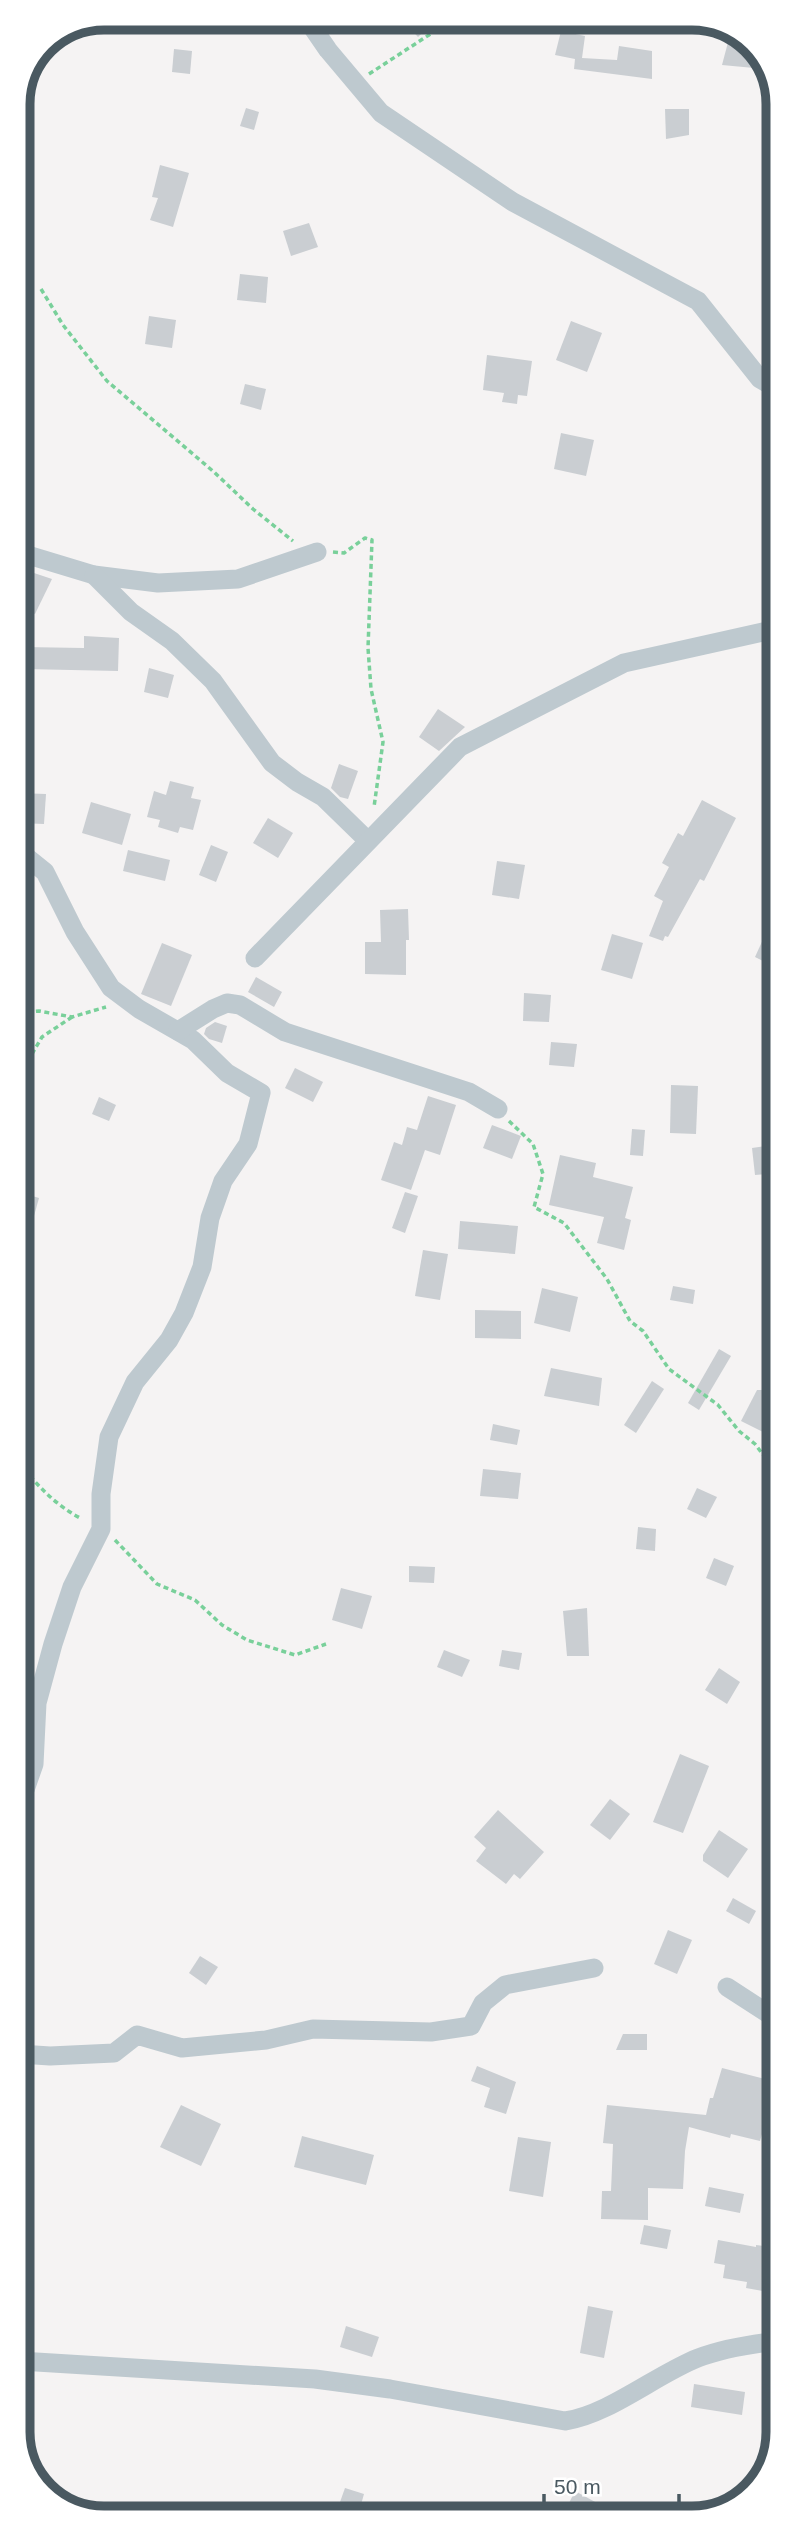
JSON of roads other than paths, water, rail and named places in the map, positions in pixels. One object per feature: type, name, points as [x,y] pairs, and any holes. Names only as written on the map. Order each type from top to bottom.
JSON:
[{"type":"street","points":[[314,30],[381,113],[513,202],[698,300],[760,379],[766,382]]},
{"type":"street","points":[[30,556],[94,575],[158,583],[238,579],[317,552]]},
{"type":"street","points":[[94,575],[131,611],[172,641],[213,681],[272,763],[323,797],[365,839]]},
{"type":"street","points":[[255,958],[365,839],[460,747],[624,663],[766,631]]},
{"type":"street","points":[[30,860],[45,872],[75,932],[111,988],[193,1040],[227,1073],[261,1093],[248,1144],[223,1181],[214,1206],[202,1266],[184,1313],[169,1340],[135,1382],[110,1437],[101,1494],[101,1529],[72,1587],[53,1644],[37,1703],[34,1764],[30,1775]]},
{"type":"street","points":[[178,1031],[227,1003],[240,1005],[285,1032],[469,1092],[498,1109]]},
{"type":"street","points":[[30,2055],[114,2053],[137,2035],[182,2048],[266,2040],[313,2029],[431,2032],[471,2026],[483,2003],[506,1985],[594,1968]]},
{"type":"street","points":[[727,1987],[766,2012]]},
{"type":"street","points":[[30,2362],[315,2379],[390,2389],[565,2421],[586,2416],[698,2358],[741,2346],[766,2343]]}]
